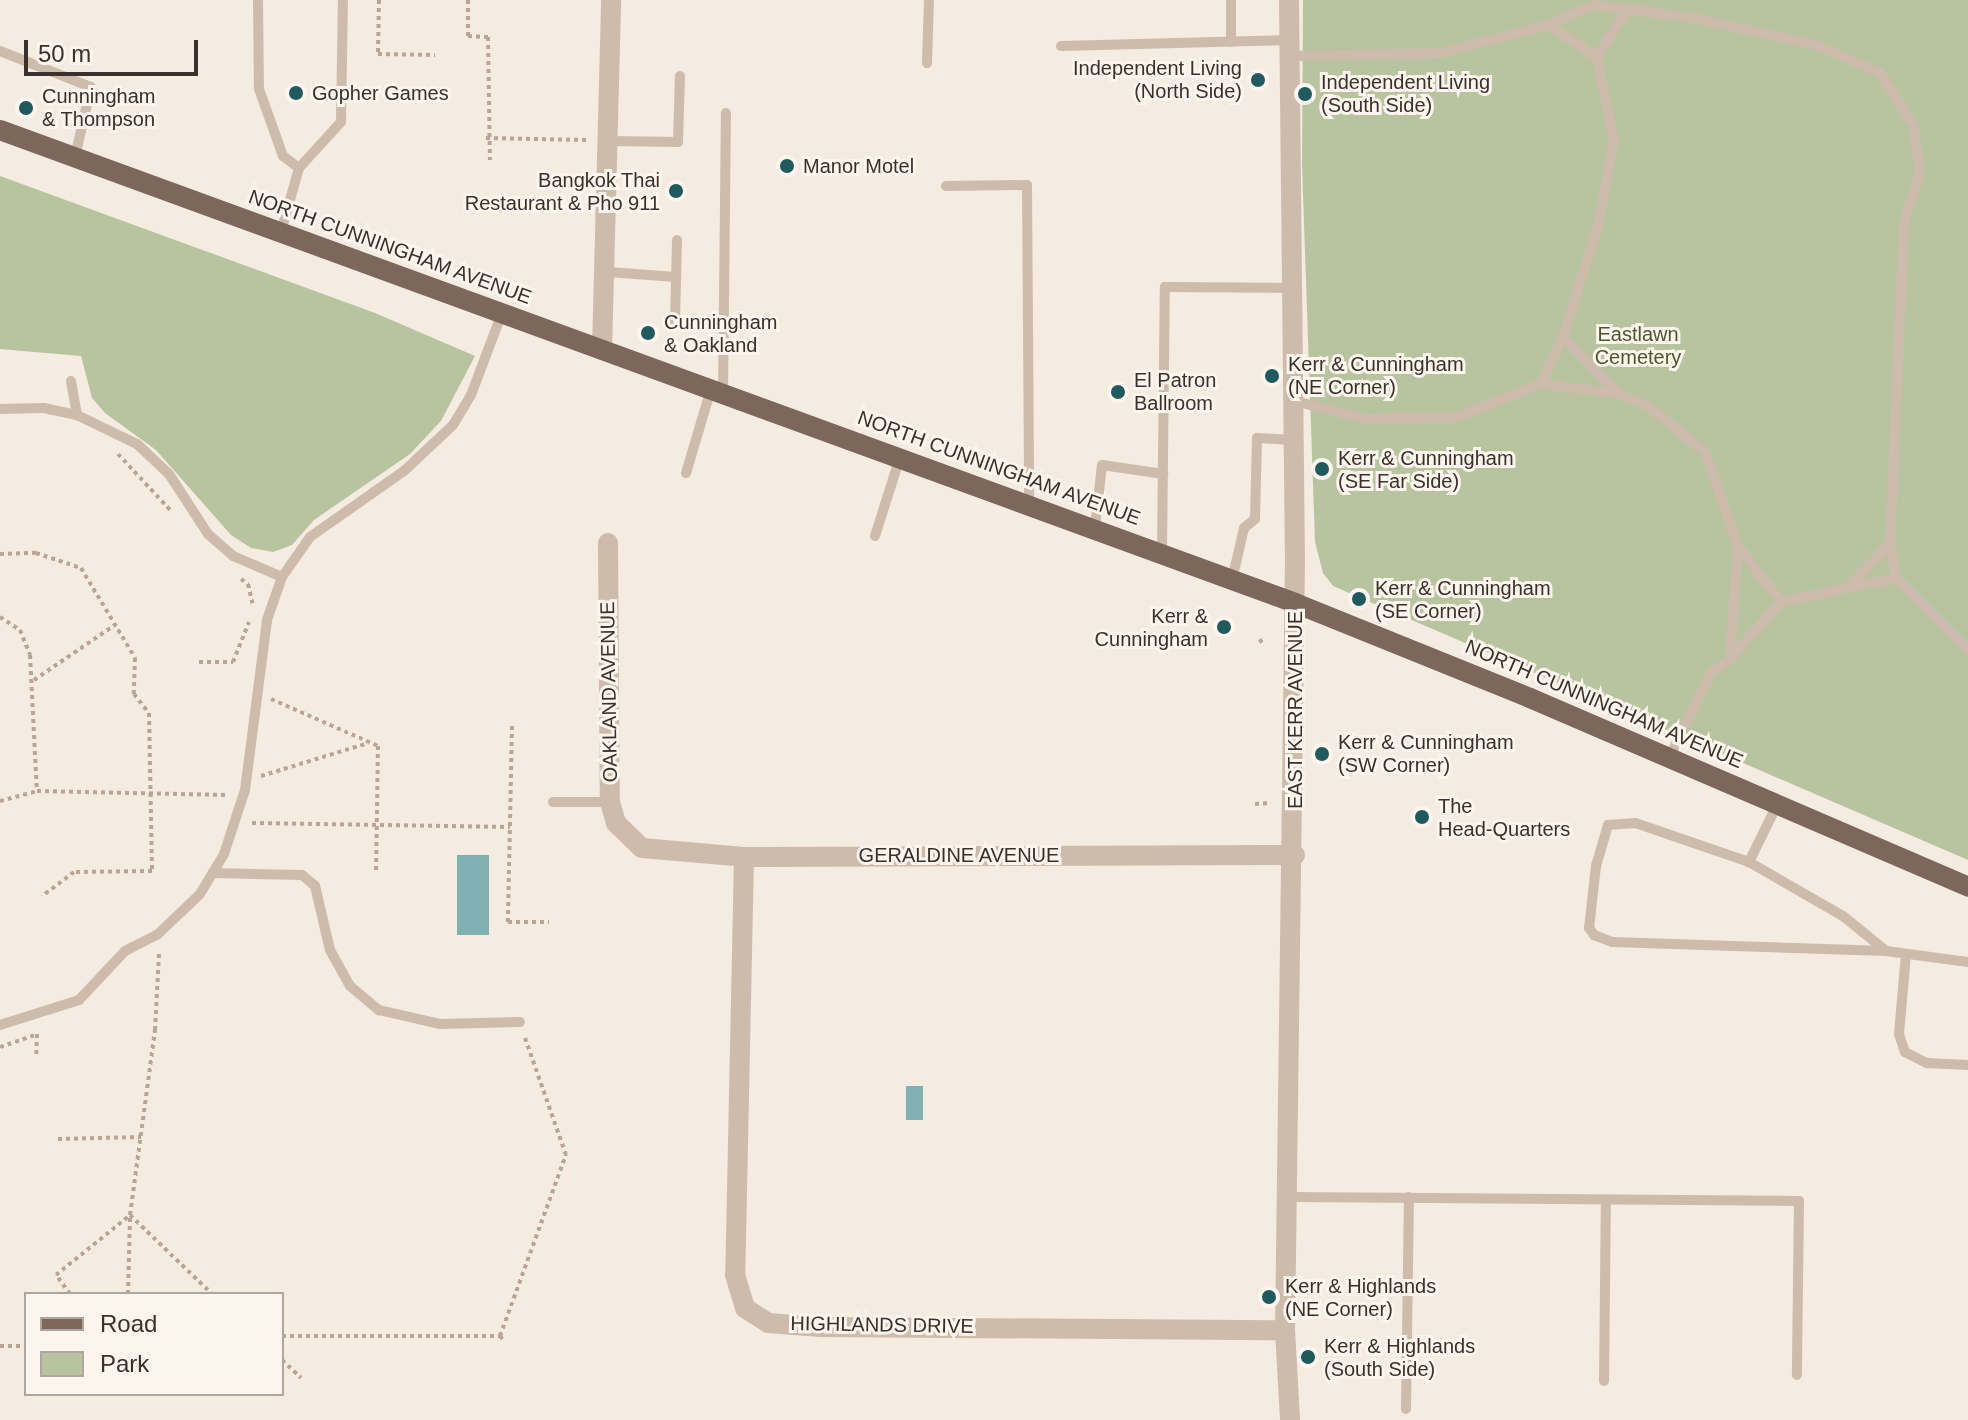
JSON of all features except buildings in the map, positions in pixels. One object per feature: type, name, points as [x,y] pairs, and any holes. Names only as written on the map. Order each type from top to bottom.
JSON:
[{"type":"main road","name":"NORTH CUNNINGHAM AVENUE","points":[[0,130],[1295,603],[1669,758],[1968,887]]},
{"type":"street","points":[[602,350],[608,272],[611,0]]},
{"type":"street","name":"EAST KERR AVENUE","points":[[1289,0],[1295,401],[1295,855],[1285,1330],[1290,1420]]},
{"type":"street","name":"OAKLAND AVENUE","points":[[608,543],[610,802],[627,837]]},
{"type":"street","name":"GERALDINE AVENUE","points":[[627,837],[652,852],[744,857],[1295,855]]},
{"type":"street","name":"HIGHLANDS DRIVE","points":[[744,857],[735,1275],[745,1308],[768,1323],[821,1327],[1285,1330]]},
{"type":"lane","points":[[258,0],[259,89],[283,156],[299,168]]},
{"type":"lane","points":[[281,232],[299,168],[341,122],[343,0]]},
{"type":"lane","points":[[927,63],[929,0]]},
{"type":"lane","points":[[1231,0],[1231,42]]},
{"type":"lane","points":[[1061,46],[1231,42],[1289,48],[1441,53],[1548,25],[1594,5],[1816,45],[1880,73],[1914,126],[1920,172],[1904,224],[1890,543],[1896,578],[1968,650]]},
{"type":"lane","points":[[1541,384],[1563,337],[1598,226],[1614,141],[1597,57],[1628,9]]},
{"type":"lane","points":[[1548,25],[1597,57]]},
{"type":"lane","points":[[0,51],[91,87],[75,157]]},
{"type":"lane","points":[[610,141],[678,142],[680,76]]},
{"type":"lane","points":[[686,473],[717,391],[726,113]]},
{"type":"lane","points":[[946,186],[1027,185],[1029,504]]},
{"type":"lane","points":[[675,322],[677,240]]},
{"type":"lane","points":[[608,272],[676,277]]},
{"type":"lane","points":[[1162,553],[1165,287],[1293,288]]},
{"type":"lane","points":[[0,1025],[79,1000],[125,951],[157,935],[200,894],[213,873],[243,795],[267,620],[282,577],[310,537],[404,471],[453,425],[471,395],[502,313]]},
{"type":"lane","points":[[1563,337],[1619,394]]},
{"type":"lane","points":[[71,381],[77,415]]},
{"type":"lane","points":[[1295,401],[1366,419],[1454,418],[1541,384],[1619,394],[1649,407],[1705,452],[1738,546],[1781,602]]},
{"type":"lane","points":[[0,409],[44,408],[77,415],[137,444],[169,474],[208,534],[233,556],[282,577]]},
{"type":"lane","points":[[1232,580],[1244,528],[1255,519],[1257,438],[1295,440]]},
{"type":"lane","points":[[875,536],[900,457]]},
{"type":"lane","points":[[1095,528],[1102,465],[1163,474]]},
{"type":"lane","points":[[1852,584],[1890,543]]},
{"type":"lane","points":[[1730,659],[1738,546]]},
{"type":"lane","points":[[1669,758],[1711,673],[1730,659],[1781,602],[1852,584],[1896,578]]},
{"type":"lane","points":[[553,802],[610,802]]},
{"type":"lane","points":[[1749,862],[1777,805]]},
{"type":"lane","points":[[1886,951],[1843,916],[1749,862],[1636,823],[1608,825],[1600,841],[1589,928],[1601,941],[1886,951],[1968,962]]},
{"type":"lane","points":[[213,873],[302,875],[315,886],[330,950],[350,986],[379,1010],[440,1024],[520,1022]]},
{"type":"lane","points":[[1906,954],[1899,1034],[1905,1052],[1927,1063],[1968,1065]]},
{"type":"lane","points":[[1290,1197],[1799,1201],[1797,1375]]},
{"type":"lane","points":[[1406,1409],[1409,1197]]},
{"type":"lane","points":[[1604,1381],[1606,1200]]},
{"type":"path","points":[[379,0],[378,54],[435,55]]},
{"type":"path","points":[[468,0],[468,36],[488,37],[486,138],[490,160]]},
{"type":"path","points":[[486,138],[587,140]]},
{"type":"path","points":[[113,450],[182,525]]},
{"type":"path","points":[[0,554],[36,553],[66,559],[81,568],[135,658],[134,694],[149,713],[152,871],[74,872],[42,896]]},
{"type":"path","points":[[199,662],[233,662],[253,605],[248,584],[238,577]]},
{"type":"path","points":[[0,617],[20,630],[34,680],[37,791]]},
{"type":"path","points":[[34,680],[115,625]]},
{"type":"path","points":[[257,693],[378,746],[376,871]]},
{"type":"path","points":[[512,726],[508,922],[549,922]]},
{"type":"path","points":[[245,781],[370,742]]},
{"type":"path","points":[[0,801],[37,791],[243,795]]},
{"type":"path","points":[[234,823],[510,827]]},
{"type":"path","points":[[128,1292],[130,1215],[159,983],[157,935]]},
{"type":"path","points":[[500,1336],[566,1155],[520,1022]]},
{"type":"path","points":[[0,1047],[37,1034],[36,1057]]},
{"type":"path","points":[[58,1139],[141,1137]]},
{"type":"path","points":[[69,1292],[56,1275],[130,1215]]},
{"type":"path","points":[[130,1215],[210,1292]]},
{"type":"path","points":[[284,1336],[500,1336]]},
{"type":"path","points":[[500,1336],[505,1342]]},
{"type":"path","points":[[0,1346],[24,1346]]},
{"type":"path","points":[[284,1362],[301,1378]]},
{"type":"green space","name":"Eastlawn Cemetery","points":[[1303,0],[1968,0],[1968,860],[1333,586],[1323,573],[1315,542],[1302,165]]},
{"type":"green space","points":[[0,176],[375,313],[475,356],[441,421],[410,454],[314,520],[292,545],[273,552],[251,548],[231,535],[156,450],[105,413],[92,398],[81,356],[0,349]]},
{"type":"water","points":[[457,855],[489,855],[489,935],[457,935]]},
{"type":"water","points":[[906,1086],[923,1086],[923,1120],[906,1120]]},
{"type":"place","name":"Independent Living (North Side)","points":[[1258,80]]},
{"type":"place","name":"Gopher Games","points":[[296,93]]},
{"type":"place","name":"Independent Living (South Side)","points":[[1305,94]]},
{"type":"place","name":"Cunningham & Thompson","points":[[26,108]]},
{"type":"place","name":"Manor Motel","points":[[787,166]]},
{"type":"place","name":"Bangkok Thai Restaurant & Pho 911","points":[[676,191]]},
{"type":"place","name":"Cunningham & Oakland","points":[[648,333]]},
{"type":"place","name":"Kerr & Cunningham (NE Corner)","points":[[1272,376]]},
{"type":"place","name":"El Patron Ballroom","points":[[1118,392]]},
{"type":"place","name":"Kerr & Cunningham (SE Far Side)","points":[[1322,469]]},
{"type":"place","name":"Kerr & Cunningham (SE Corner)","points":[[1359,599]]},
{"type":"place","name":"Kerr & Cunningham","points":[[1224,627]]},
{"type":"place","name":"Kerr & Cunningham (SW Corner)","points":[[1322,754]]},
{"type":"place","name":"The Head-Quarters","points":[[1422,817]]},
{"type":"place","name":"Kerr & Highlands (NE Corner)","points":[[1269,1297]]},
{"type":"place","name":"Kerr & Highlands (South Side)","points":[[1308,1357]]}]
